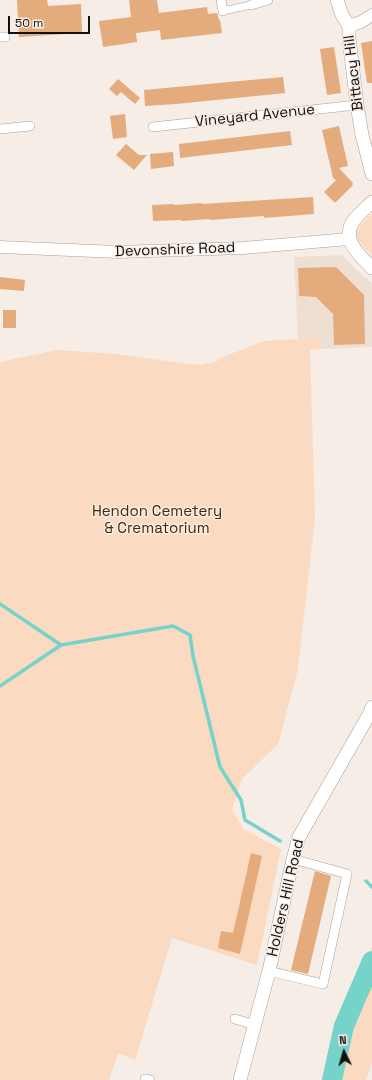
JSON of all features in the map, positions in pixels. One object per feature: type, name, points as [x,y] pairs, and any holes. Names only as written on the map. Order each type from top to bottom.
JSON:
[{"type":"main road","name":"Bittacy Hill","points":[[337,0],[342,15],[349,26],[349,38],[357,105],[369,152],[372,174]]},
{"type":"main road","points":[[372,202],[354,221],[350,230],[349,238],[354,250],[372,268]]},
{"type":"main road","name":"Holders Hill Road","points":[[240,1080],[269,971],[299,837],[372,707]]},
{"type":"street","points":[[221,0],[223,12],[268,0]]},
{"type":"street","points":[[349,26],[361,22],[372,15]]},
{"type":"street","name":"Vineyard Avenue","points":[[153,127],[357,105]]},
{"type":"street","points":[[0,128],[30,126]]},
{"type":"street","name":"Devonshire Road","points":[[0,247],[118,252],[243,248],[349,238]]},
{"type":"street","points":[[269,971],[323,984],[346,882],[347,874],[294,859]]},
{"type":"street","points":[[235,1019],[255,1025]]},
{"type":"shaded area","points":[[341,255],[372,284],[372,347],[320,349],[319,338],[298,339],[294,257]]},
{"type":"green space","points":[[372,214],[372,255],[358,239],[357,230]]},
{"type":"green space","name":"Hendon Cemetery & Crematorium","points":[[319,338],[320,349],[310,350],[315,518],[298,669],[278,744],[242,779],[232,809],[243,829],[281,849],[257,965],[172,938],[135,1060],[118,1053],[109,1080],[0,1080],[0,362],[57,350],[115,354],[202,365],[218,361],[218,359],[264,341]]},
{"type":"green space","points":[[372,947],[372,1063],[366,1080],[323,1080],[352,995]]},
{"type":"building","points":[[17,0],[47,0],[48,6],[81,4],[82,33],[19,37]]},
{"type":"building","points":[[129,0],[157,0],[159,13],[207,7],[208,14],[217,13],[220,20],[222,33],[161,40],[160,30],[136,33],[137,42],[103,47],[99,21],[131,17]]},
{"type":"building","points":[[372,41],[372,83],[367,83],[361,43]]},
{"type":"building","points":[[334,47],[341,93],[327,95],[320,49]]},
{"type":"building","points":[[283,77],[285,93],[145,106],[144,90]]},
{"type":"building","points":[[118,79],[140,98],[135,104],[121,92],[117,96],[109,89]]},
{"type":"building","points":[[125,114],[127,137],[113,139],[110,116]]},
{"type":"building","points":[[339,126],[348,166],[339,168],[353,183],[353,185],[335,203],[324,192],[336,180],[333,178],[322,130]]},
{"type":"building","points":[[290,131],[292,145],[180,158],[179,144]]},
{"type":"building","points":[[126,144],[139,155],[147,155],[134,170],[116,155]]},
{"type":"building","points":[[173,152],[174,166],[151,169],[150,154]]},
{"type":"building","points":[[313,197],[314,214],[264,218],[264,216],[210,220],[153,221],[152,205],[202,204]]},
{"type":"building","points":[[336,267],[364,295],[365,344],[334,345],[333,314],[316,297],[299,296],[298,268]]},
{"type":"building","points":[[0,277],[25,280],[24,291],[0,289]]},
{"type":"building","points":[[3,310],[16,310],[16,328],[3,328]]},
{"type":"building","points":[[251,853],[262,856],[240,954],[218,948],[221,931],[233,933]]},
{"type":"building","points":[[315,871],[331,876],[308,974],[291,970]]},
{"type":"waterway","points":[[0,604],[61,645]]},
{"type":"waterway","points":[[0,686],[61,645],[173,626],[190,635],[193,656],[220,767],[241,800],[245,820],[280,841]]},
{"type":"waterway","points":[[366,881],[372,887]]},
{"type":"waterway","points":[[332,1080],[344,1026],[372,961]]}]
